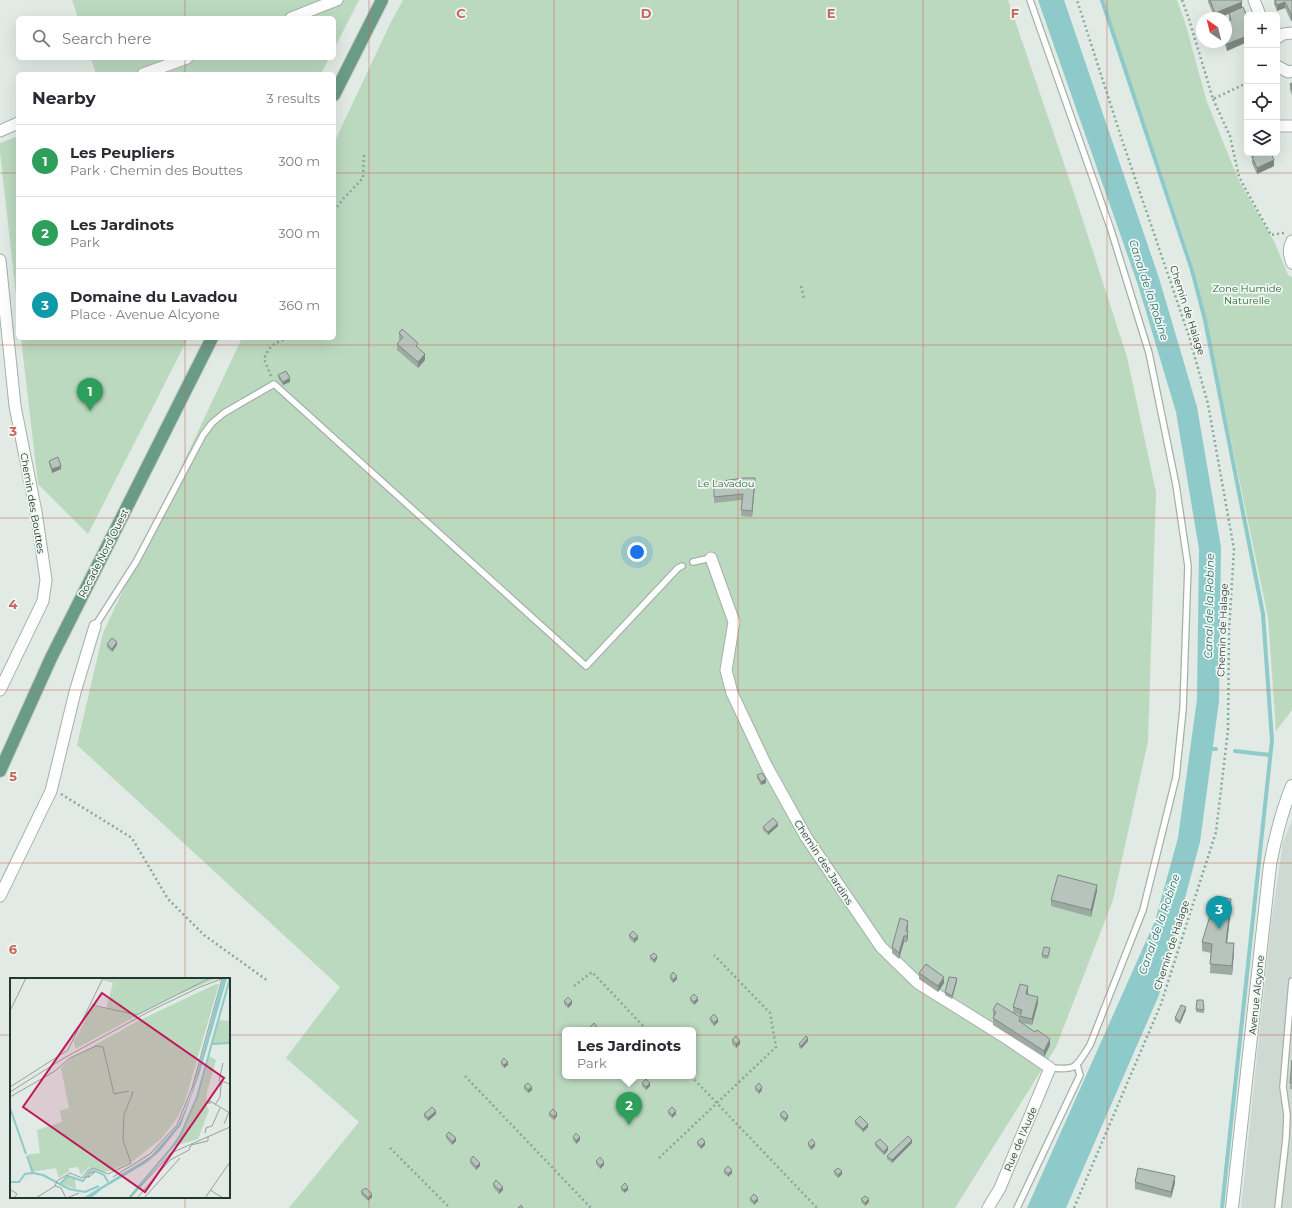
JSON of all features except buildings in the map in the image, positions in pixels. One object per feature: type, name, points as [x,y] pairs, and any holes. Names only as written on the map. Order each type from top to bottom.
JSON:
[{"type":"main road","points":[[336,91],[382,0]]},
{"type":"main road","name":"Rocade Nord Ouest","points":[[0,771],[51,658],[211,340]]},
{"type":"street","points":[[296,16],[337,0]]},
{"type":"street","points":[[1254,0],[1259,12]]},
{"type":"street","points":[[1280,36],[1283,34],[1292,33]]},
{"type":"street","points":[[148,72],[182,60]]},
{"type":"street","points":[[1280,68],[1288,72],[1292,71]]},
{"type":"street","points":[[0,131],[16,124]]},
{"type":"street","points":[[1280,126],[1292,126]]},
{"type":"street","points":[[1289,237],[1292,263]]},
{"type":"street","name":"Chemin des Bouttes","points":[[0,260],[15,406],[36,512],[46,580],[43,601],[0,690]]},
{"type":"street","name":"Chemin des Jardins","points":[[711,558],[734,622],[726,670],[732,693],[766,764],[806,837],[881,947],[918,983],[1003,1036],[1050,1068]]},
{"type":"street","points":[[0,896],[51,791],[75,692],[95,626]]},
{"type":"street","name":"Avenue Alcyone","points":[[1232,1208],[1270,865],[1286,799],[1292,786]]},
{"type":"street","name":"Rue de l'Aude","points":[[988,1208],[1000,1188],[1050,1068]]},
{"type":"lane","points":[[1030,0],[1111,230],[1148,353],[1176,485],[1188,566],[1183,708],[1176,777],[1144,910],[1090,1046],[1077,1065],[1068,1069],[1050,1068]]},
{"type":"lane","points":[[95,626],[136,562],[202,435],[212,423],[224,413],[274,384],[586,666],[678,568],[682,566]]},
{"type":"lane","points":[[693,562],[711,558]]},
{"type":"lane","points":[[1278,1208],[1286,1138],[1287,1115],[1283,1087],[1292,981]]},
{"type":"lane","points":[[1017,1208],[1080,1075],[1077,1065]]},
{"type":"path","name":"Chemin de Halage","points":[[1074,1208],[1161,1004],[1216,832],[1228,730],[1229,631],[1234,549],[1208,404],[1189,336],[1122,140],[1077,0]]},
{"type":"path","points":[[1182,0],[1213,99],[1230,136],[1239,177],[1271,234],[1289,237]]},
{"type":"path","points":[[1213,99],[1245,84]]},
{"type":"path","points":[[336,208],[363,178],[364,153]]},
{"type":"path","points":[[801,286],[804,299]]},
{"type":"path","points":[[274,384],[264,359],[268,349],[284,340]]},
{"type":"path","points":[[51,791],[57,792],[132,838],[168,899],[204,935],[268,981]]},
{"type":"path","points":[[659,1158],[776,1047],[770,1013],[714,955]]},
{"type":"path","points":[[574,986],[592,972],[644,1027]]},
{"type":"path","points":[[465,1076],[591,1208]]},
{"type":"path","points":[[694,1079],[818,1208]]},
{"type":"path","points":[[390,1148],[450,1208]]},
{"type":"shaded area","points":[[1292,820],[1292,1208],[1241,1208],[1271,924],[1283,842]]},
{"type":"green space","points":[[72,0],[359,0],[336,45],[336,16],[77,16]]},
{"type":"green space","name":"Le Lavadou","points":[[403,0],[1008,0],[1075,196],[1127,357],[1156,492],[1148,741],[1113,900],[1056,1047],[955,1208],[289,1208],[359,1122],[286,1058],[340,987],[77,745],[103,633],[241,340],[336,340],[336,139],[391,22]]},
{"type":"green space","name":"Zone Humide Naturelle","points":[[1103,0],[1177,0],[1184,19],[1207,102],[1239,181],[1275,243],[1288,275],[1292,277],[1292,710],[1276,731],[1268,617],[1202,301],[1194,269]]},
{"type":"green space","points":[[92,60],[328,60],[322,72],[95,72]]},
{"type":"green space","points":[[16,137],[16,294],[0,153],[0,143]]},
{"type":"green space","points":[[21,340],[187,340],[88,534],[38,484]]},
{"type":"water","name":"Canal de la Robine","points":[[1038,0],[1064,0],[1159,278],[1197,407],[1221,547],[1219,701],[1200,842],[1159,995],[1066,1208],[1027,1208],[1155,921],[1178,838],[1197,699],[1199,549],[1176,412],[1138,285]]},
{"type":"waterway","points":[[1102,0],[1192,270],[1205,320],[1263,614],[1272,740],[1222,1208]]},
{"type":"waterway","points":[[1207,749],[1216,749]]},
{"type":"waterway","points":[[1235,751],[1270,755]]},
{"type":"place","name":"Les Peupliers","points":[[90,411]]},
{"type":"place","name":"Domaine du Lavadou","points":[[1219,929]]},
{"type":"place","name":"Les Jardinots","points":[[629,1125]]}]
